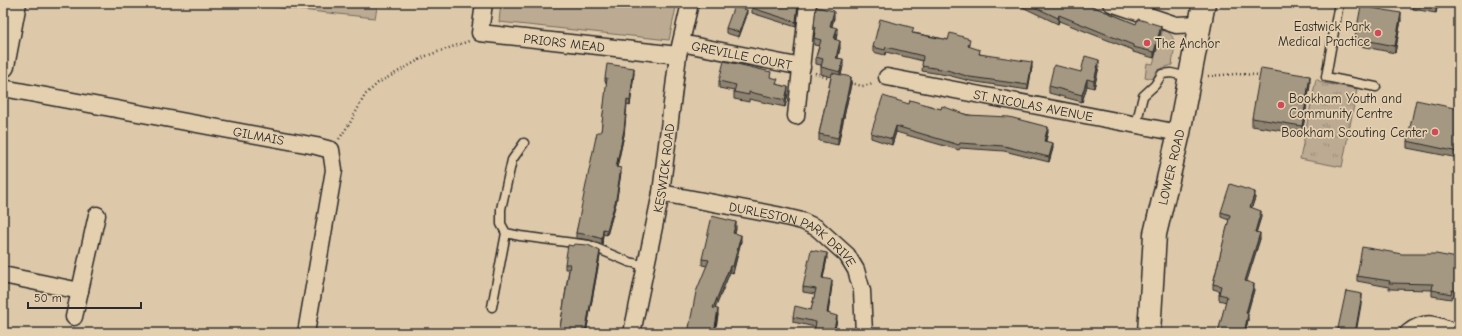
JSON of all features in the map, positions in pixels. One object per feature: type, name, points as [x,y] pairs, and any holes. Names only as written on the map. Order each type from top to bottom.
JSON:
[{"type":"street","points":[[3,66],[15,3]]},
{"type":"street","points":[[480,33],[484,3]]},
{"type":"street","name":"KESWICK ROAD","points":[[632,333],[661,193],[680,49],[690,3]]},
{"type":"street","name":"GREVILLE COURT","points":[[796,116],[808,3]]},
{"type":"street","points":[[1112,3],[1176,24],[1203,14]]},
{"type":"street","name":"LOWER ROAD","points":[[1150,333],[1155,234],[1179,133],[1203,14]]},
{"type":"street","name":"PRIORS MEAD","points":[[480,33],[680,49]]},
{"type":"street","name":"GREVILLE COURT","points":[[680,49],[802,67]]},
{"type":"street","name":"ST. NICOLAS AVENUE","points":[[887,78],[1179,133]]},
{"type":"street","name":"GILMAIS","points":[[3,88],[331,150]]},
{"type":"street","points":[[306,333],[334,170],[331,150]]},
{"type":"street","name":"DURLESTON PARK DRIVE","points":[[661,193],[777,215],[802,221],[817,228],[848,255],[856,270],[862,291],[864,333]]},
{"type":"street","points":[[74,317],[97,215]]},
{"type":"street","points":[[3,275],[80,291]]},
{"type":"street","points":[[1408,333],[1416,327],[1436,323],[1455,333]]},
{"type":"lane","points":[[1338,3],[1326,77],[1376,87]]},
{"type":"lane","points":[[1136,125],[1143,96],[1155,85],[1162,74],[1171,73],[1190,77]]},
{"type":"lane","points":[[492,307],[506,233],[500,224],[501,209],[512,160],[524,143]]},
{"type":"lane","points":[[506,233],[589,245],[629,262],[646,266]]},
{"type":"path","points":[[331,150],[350,123],[365,95],[378,83],[426,56],[468,42],[480,33]]},
{"type":"path","points":[[802,67],[822,77],[835,80]]},
{"type":"path","points":[[1190,77],[1236,74],[1264,76]]},
{"type":"path","points":[[842,81],[862,86],[881,84],[887,78]]},
{"type":"green space","points":[[236,3],[378,3],[375,18]]},
{"type":"green space","points":[[501,3],[677,3],[669,40],[499,22]]},
{"type":"green space","points":[[1163,29],[1171,35],[1174,44],[1172,65],[1157,70],[1153,79],[1145,77],[1147,63],[1153,64]]},
{"type":"green space","points":[[1316,79],[1323,83],[1357,89],[1342,167],[1300,159]]},
{"type":"building","points":[[754,3],[798,3],[796,22],[752,8]]},
{"type":"building","points":[[1026,3],[1084,3],[1136,24],[1138,19],[1161,26],[1154,52],[1133,47],[1133,45],[1059,15],[1058,18]]},
{"type":"building","points":[[734,6],[747,10],[739,32],[726,28]]},
{"type":"building","name":"Eastwick Park Medical Practice","points":[[1361,6],[1401,13],[1395,46],[1355,38]]},
{"type":"building","points":[[816,7],[834,11],[830,26],[837,28],[834,39],[840,41],[836,58],[843,59],[840,72],[821,67],[823,59],[816,57],[821,40],[814,38],[816,27],[814,26]]},
{"type":"building","points":[[880,19],[914,28],[912,33],[948,40],[950,33],[970,39],[968,46],[980,50],[979,54],[1032,62],[1028,85],[970,77],[947,70],[922,66],[923,56],[886,47],[885,50],[873,47]]},
{"type":"building","points":[[1085,56],[1099,60],[1094,81],[1087,79],[1082,95],[1049,86],[1054,65],[1081,72]]},
{"type":"building","points":[[724,61],[771,72],[770,77],[778,79],[776,84],[788,87],[785,100],[749,92],[749,95],[734,92],[736,85],[719,81]]},
{"type":"building","points":[[607,64],[634,68],[630,101],[627,100],[624,130],[616,167],[621,168],[616,199],[607,230],[603,229],[602,239],[576,233],[597,132],[601,132],[607,78],[605,78]]},
{"type":"building","name":"Bookham Youth and Community Centre","points":[[1261,68],[1310,76],[1302,126],[1252,118]]},
{"type":"building","points":[[832,73],[851,77],[838,138],[819,134]]},
{"type":"building","points":[[883,96],[909,104],[910,100],[941,109],[942,106],[967,115],[1009,117],[1048,127],[1044,141],[1053,143],[1049,157],[1004,146],[960,143],[959,145],[896,126],[892,139],[871,133]]},
{"type":"building","name":"Bookham Scouting Center","points":[[1416,100],[1459,109],[1458,152],[1407,141]]},
{"type":"building","points":[[1230,184],[1255,192],[1250,207],[1261,211],[1255,232],[1260,233],[1245,281],[1254,284],[1246,313],[1248,314],[1244,333],[1218,333],[1227,296],[1219,294],[1221,286],[1213,284],[1230,215],[1221,212]]},
{"type":"building","points":[[712,216],[736,222],[733,233],[741,235],[733,266],[730,266],[713,308],[718,309],[714,333],[688,333],[696,292],[709,260],[702,259]]},
{"type":"building","points":[[574,244],[588,245],[600,251],[585,333],[565,333],[565,329],[560,328],[570,264],[565,264],[568,245],[573,246]]},
{"type":"building","points":[[1362,247],[1402,254],[1436,254],[1457,258],[1456,264],[1459,265],[1459,292],[1452,290],[1451,294],[1432,290],[1433,284],[1389,283],[1390,281],[1357,276]]},
{"type":"building","points":[[811,250],[827,253],[822,278],[832,280],[827,313],[837,316],[833,333],[814,333],[816,322],[793,317],[795,306],[811,310],[816,289],[803,287]]},
{"type":"building","points":[[1346,291],[1362,294],[1355,333],[1337,333]]},
{"type":"place","name":"Eastwick Park Medical Practice","points":[[1378,33]]},
{"type":"place","name":"The Anchor","points":[[1147,43]]},
{"type":"place","name":"Bookham Youth and Community Centre","points":[[1281,105]]},
{"type":"place","name":"Bookham Scouting Center","points":[[1435,132]]}]
